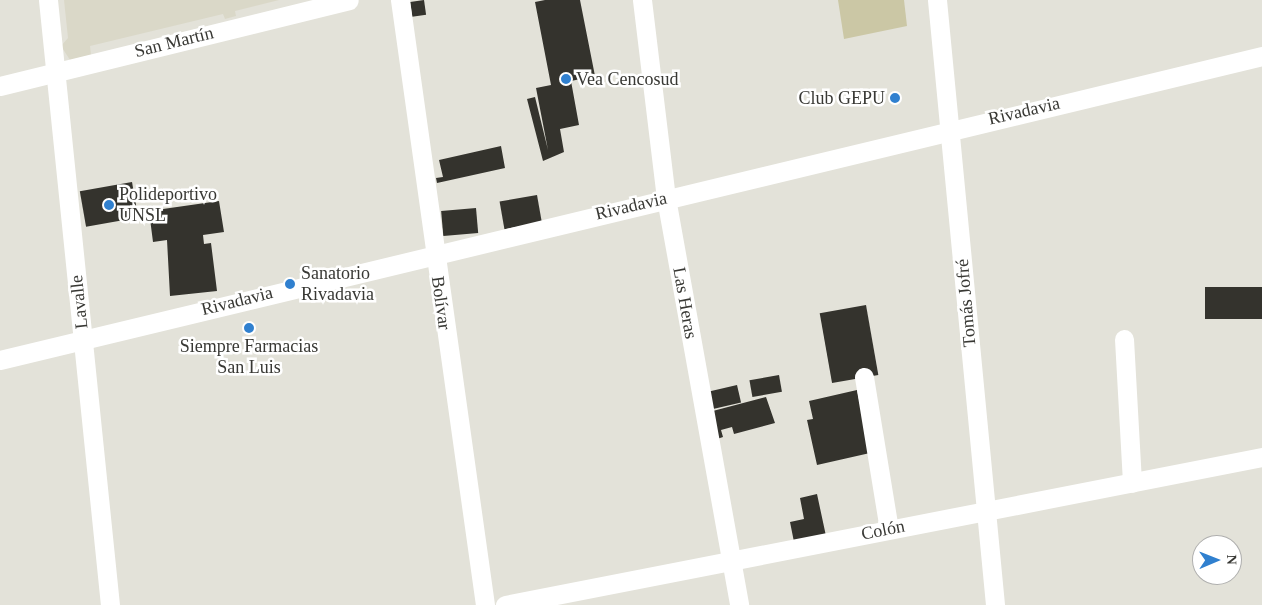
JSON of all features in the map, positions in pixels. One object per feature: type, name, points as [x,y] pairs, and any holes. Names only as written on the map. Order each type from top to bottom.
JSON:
[{"type":"street","name":"Lavalle","points":[[48,0],[110,605]]},
{"type":"street","name":"San Martín","points":[[0,86],[349,0]]},
{"type":"street","name":"Bolívar","points":[[400,0],[433,253],[485,605]]},
{"type":"street","name":"Las Heras","points":[[642,0],[666,198],[739,605]]},
{"type":"street","name":"Tomás Jofré","points":[[937,0],[995,605]]},
{"type":"street","name":"Rivadavia","points":[[0,360],[949,128],[1262,56]]},
{"type":"street","points":[[1124,339],[1132,483]]},
{"type":"street","points":[[864,377],[889,529]]},
{"type":"street","name":"Colón","points":[[505,605],[732,559],[1262,457]]},
{"type":"shaded area","points":[[64,0],[279,0],[235,11],[236,16],[225,19],[223,14],[90,46],[91,55],[70,60],[61,46],[68,38]]},
{"type":"shaded area","points":[[838,0],[904,0],[907,26],[844,39]]},
{"type":"building","points":[[424,0],[426,15],[412,17],[410,2]]},
{"type":"building","name":"Vea Cencosud","points":[[545,0],[580,0],[595,76],[571,81],[579,125],[560,129],[564,152],[543,161],[527,99],[535,97],[548,150],[536,88],[551,85],[535,2]]},
{"type":"building","points":[[501,146],[505,168],[437,183],[436,178],[443,177],[439,160]]},
{"type":"building","name":"Polideportivo UNSL","points":[[132,182],[138,217],[86,227],[80,191]]},
{"type":"building","points":[[537,195],[542,223],[504,229],[500,202]]},
{"type":"building","points":[[219,201],[224,232],[203,235],[204,244],[211,243],[217,291],[170,296],[167,240],[153,242],[149,211]]},
{"type":"building","points":[[476,208],[478,233],[443,236],[441,211]]},
{"type":"building","points":[[1205,287],[1262,287],[1262,319],[1205,319]]},
{"type":"building","points":[[866,305],[878,375],[832,383],[820,313]]},
{"type":"building","points":[[779,375],[782,392],[752,397],[749,380]]},
{"type":"building","points":[[737,385],[741,403],[710,410],[706,392]]},
{"type":"building","points":[[857,390],[870,453],[817,465],[807,420],[813,419],[809,401]]},
{"type":"building","points":[[766,397],[775,423],[734,434],[732,427],[721,430],[723,437],[717,439],[709,412]]},
{"type":"building","points":[[817,494],[826,536],[794,542],[790,522],[804,519],[800,498]]},
{"type":"place","name":"Vea Cencosud","points":[[566,79]]},
{"type":"place","name":"Club GEPU","points":[[895,98]]},
{"type":"place","name":"Polideportivo UNSL","points":[[109,205]]},
{"type":"place","name":"Sanatorio Rivadavia","points":[[290,284]]},
{"type":"place","name":"Siempre Farmacias San Luis","points":[[249,328]]}]
